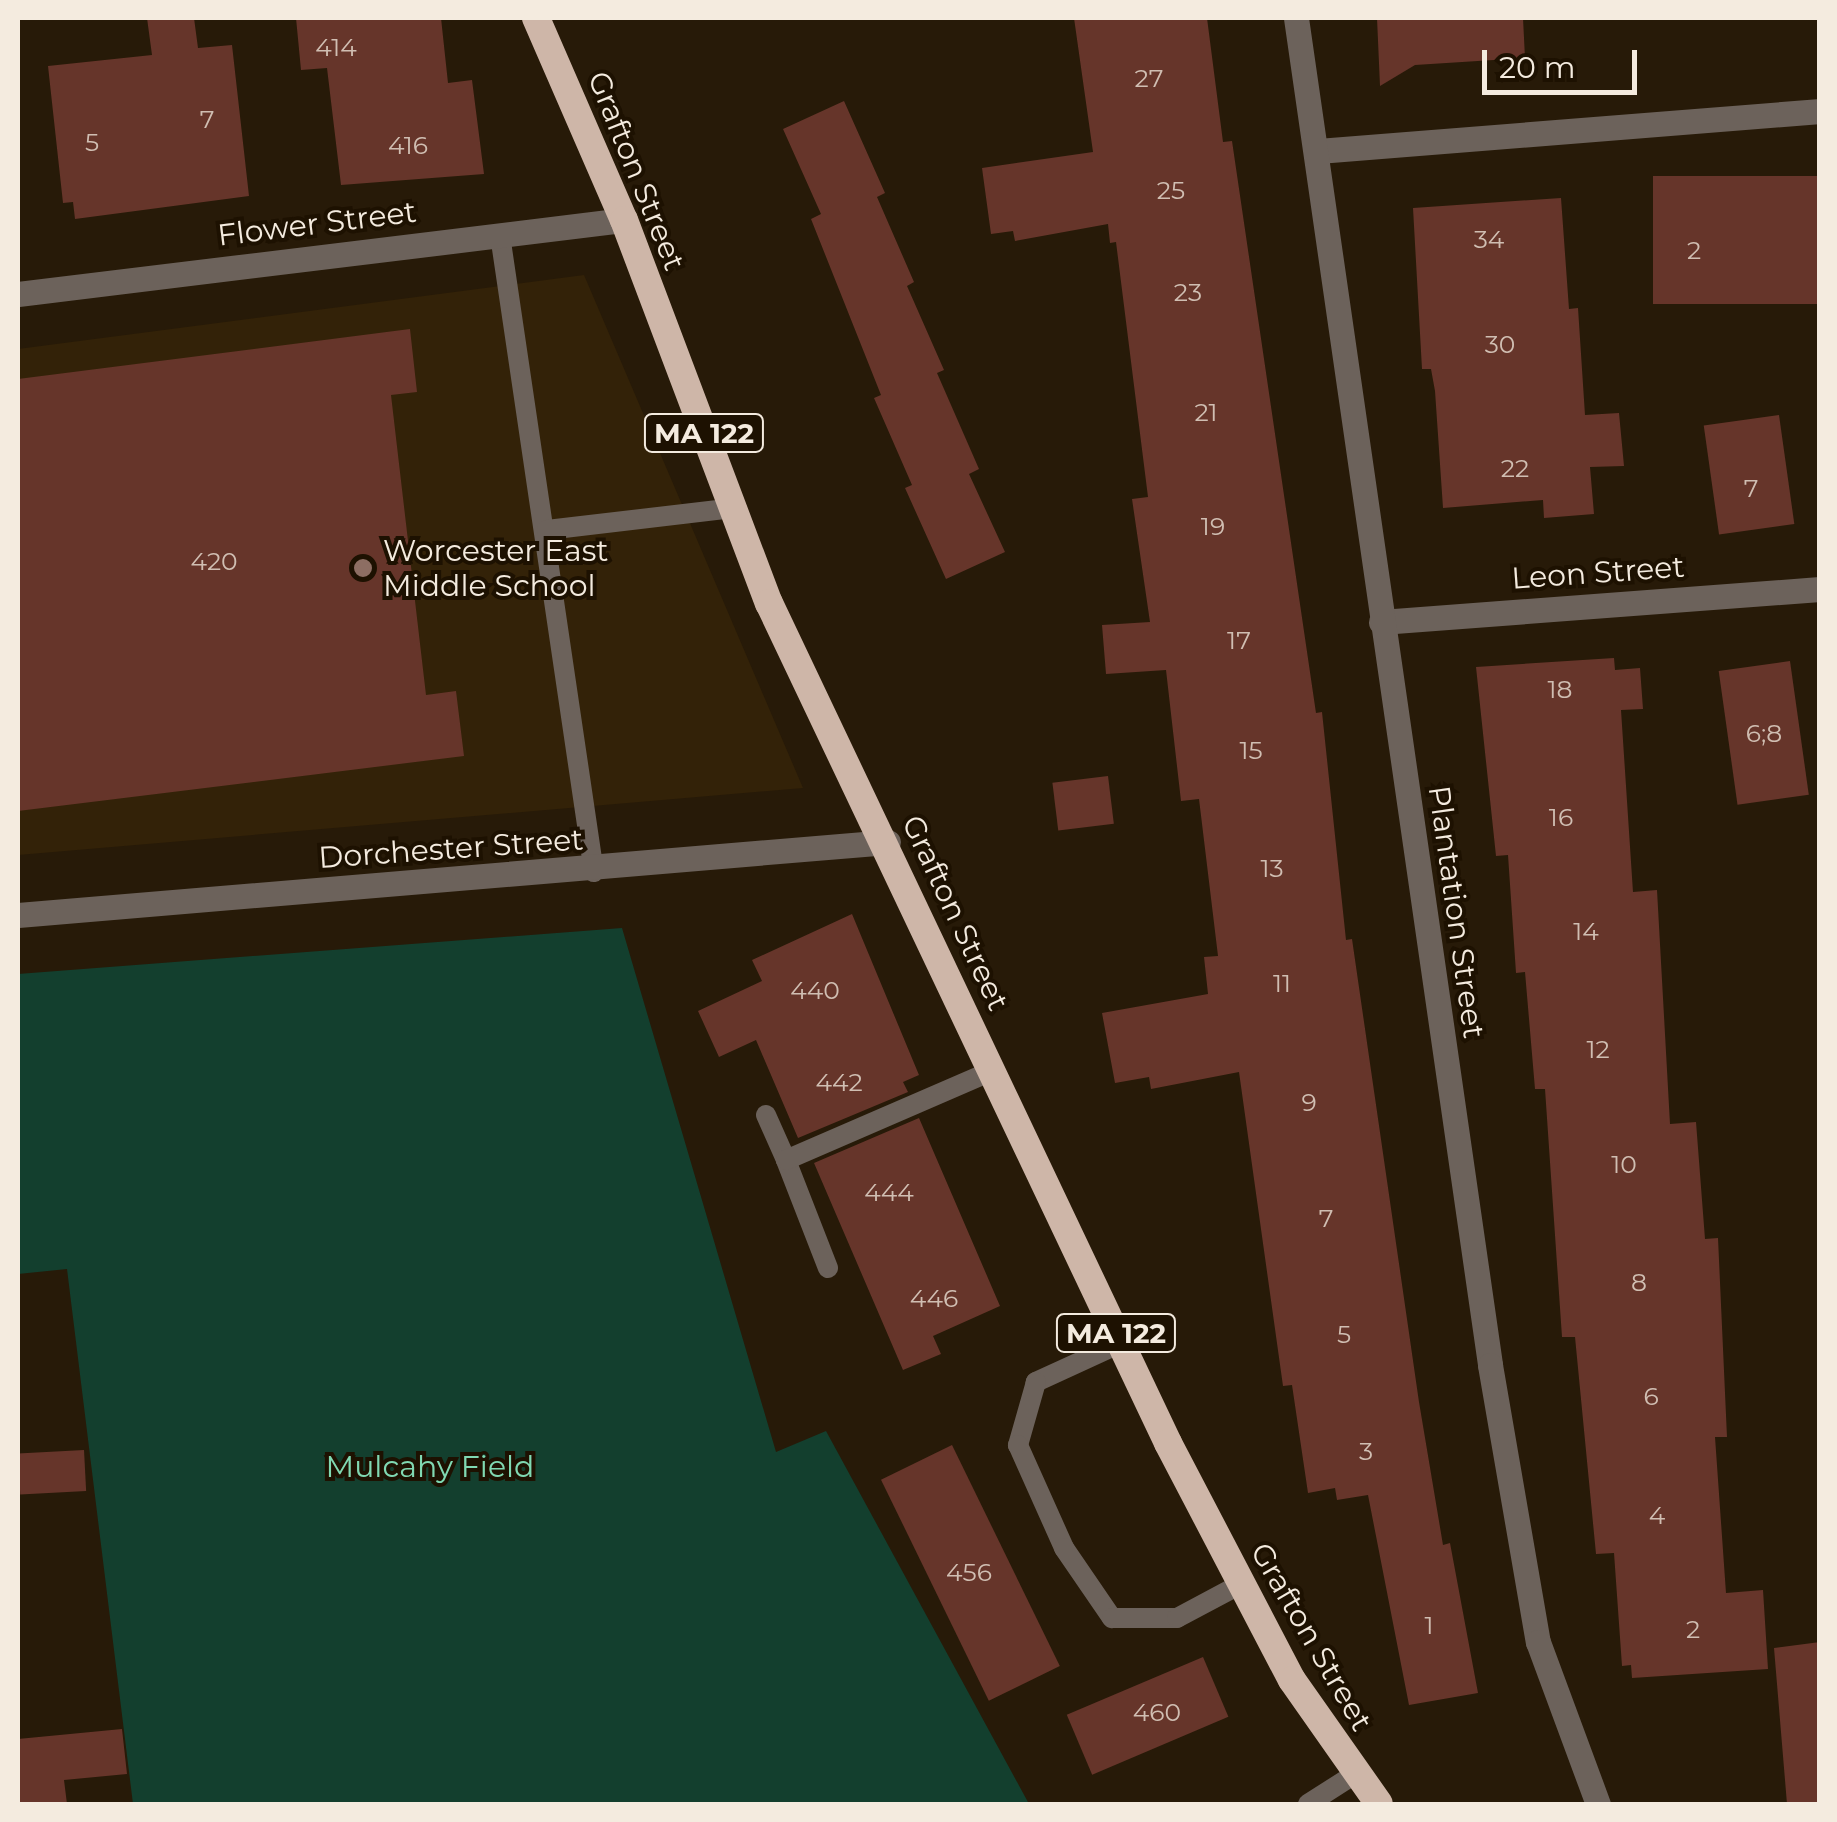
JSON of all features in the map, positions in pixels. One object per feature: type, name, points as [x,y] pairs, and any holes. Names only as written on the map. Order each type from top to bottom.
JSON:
[{"type":"highway","name":"Grafton Street","points":[[536,18],[624,220],[769,603],[888,842],[992,1072],[1241,1584],[1292,1680],[1379,1804]]},
{"type":"street","name":"Plantation Street","points":[[1296,18],[1318,151],[1382,622],[1535,1628],[1598,1804]]},
{"type":"street","points":[[1318,151],[1820,111]]},
{"type":"street","name":"Flower Street","points":[[18,294],[624,220]]},
{"type":"street","name":"Leon Street","points":[[1382,622],[1820,589]]},
{"type":"street","name":"Dorchester Street","points":[[18,915],[594,872],[888,842]]},
{"type":"lane","points":[[500,235],[547,530],[594,872]]},
{"type":"lane","points":[[547,530],[733,508]]},
{"type":"lane","points":[[786,1160],[992,1072]]},
{"type":"lane","points":[[766,1115],[828,1268]]},
{"type":"lane","points":[[1121,1342],[1036,1382],[1018,1446],[1064,1548],[1112,1618],[1177,1618],[1241,1584]]},
{"type":"lane","points":[[1308,1804],[1355,1774]]},
{"type":"shaded area","name":"Worcester East Middle School","points":[[584,275],[803,788],[18,855],[18,349]]},
{"type":"green space","name":"Mulcahy Field","points":[[622,928],[776,1452],[826,1431],[1029,1804],[133,1804],[67,1269],[18,1274],[18,974]]},
{"type":"building","points":[[147,18],[194,18],[198,48],[232,45],[249,196],[75,219],[73,202],[63,203],[48,66],[152,55]]},
{"type":"building","points":[[296,18],[441,18],[448,83],[472,80],[484,174],[341,185],[327,68],[301,70]]},
{"type":"building","points":[[1074,18],[1207,18],[1223,142],[1232,141],[1316,713],[1322,712],[1346,940],[1352,939],[1419,1402],[1443,1545],[1450,1543],[1478,1693],[1409,1705],[1368,1495],[1337,1500],[1335,1488],[1308,1493],[1292,1385],[1283,1386],[1239,1072],[1151,1089],[1149,1077],[1115,1083],[1102,1013],[1208,994],[1204,957],[1218,956],[1199,799],[1181,801],[1166,670],[1106,674],[1102,625],[1150,622],[1132,499],[1148,497],[1116,242],[1110,243],[1108,224],[1015,241],[1013,231],[991,234],[982,168],[1093,152]]},
{"type":"building","points":[[1377,18],[1523,18],[1525,58],[1415,65],[1380,86]]},
{"type":"building","points":[[844,101],[885,193],[877,197],[914,282],[907,286],[944,370],[937,373],[979,469],[969,474],[1005,552],[946,579],[905,488],[912,485],[874,398],[881,395],[811,219],[821,214],[783,129]]},
{"type":"building","points":[[1653,176],[1820,176],[1820,304],[1653,304]]},
{"type":"building","points":[[1561,198],[1569,309],[1578,308],[1585,415],[1619,413],[1624,466],[1590,467],[1594,514],[1544,518],[1543,500],[1443,508],[1435,391],[1431,369],[1422,369],[1413,208]]},
{"type":"building","points":[[410,329],[417,392],[391,395],[426,695],[456,691],[464,756],[18,811],[18,379]]},
{"type":"building","points":[[1779,415],[1794,524],[1719,535],[1704,426]]},
{"type":"building","points":[[1614,658],[1615,670],[1640,668],[1643,709],[1621,710],[1633,892],[1657,890],[1670,1124],[1696,1122],[1705,1239],[1718,1238],[1727,1437],[1715,1437],[1726,1593],[1763,1590],[1768,1669],[1632,1678],[1631,1665],[1622,1666],[1614,1553],[1596,1554],[1575,1337],[1562,1337],[1545,1089],[1535,1089],[1525,972],[1516,973],[1508,855],[1496,856],[1476,667]]},
{"type":"building","points":[[1790,661],[1809,795],[1737,805],[1719,671]]},
{"type":"building","points":[[1108,776],[1114,824],[1058,830],[1052,783]]},
{"type":"building","points":[[852,914],[919,1075],[903,1082],[908,1092],[798,1138],[756,1040],[719,1057],[698,1011],[762,981],[752,960]]},
{"type":"building","points":[[919,1118],[1000,1306],[933,1336],[941,1354],[903,1370],[814,1163]]},
{"type":"building","points":[[952,1445],[1060,1666],[989,1701],[881,1480]]},
{"type":"building","points":[[84,1450],[86,1491],[20,1494],[18,1453]]},
{"type":"building","points":[[1820,1642],[1820,1804],[1787,1804],[1774,1648]]},
{"type":"building","points":[[1203,1657],[1228,1717],[1092,1775],[1067,1715]]},
{"type":"building","points":[[122,1729],[127,1774],[64,1780],[67,1804],[18,1804],[18,1739]]},
{"type":"place","name":"Worcester East Middle School","points":[[363,568]]}]
